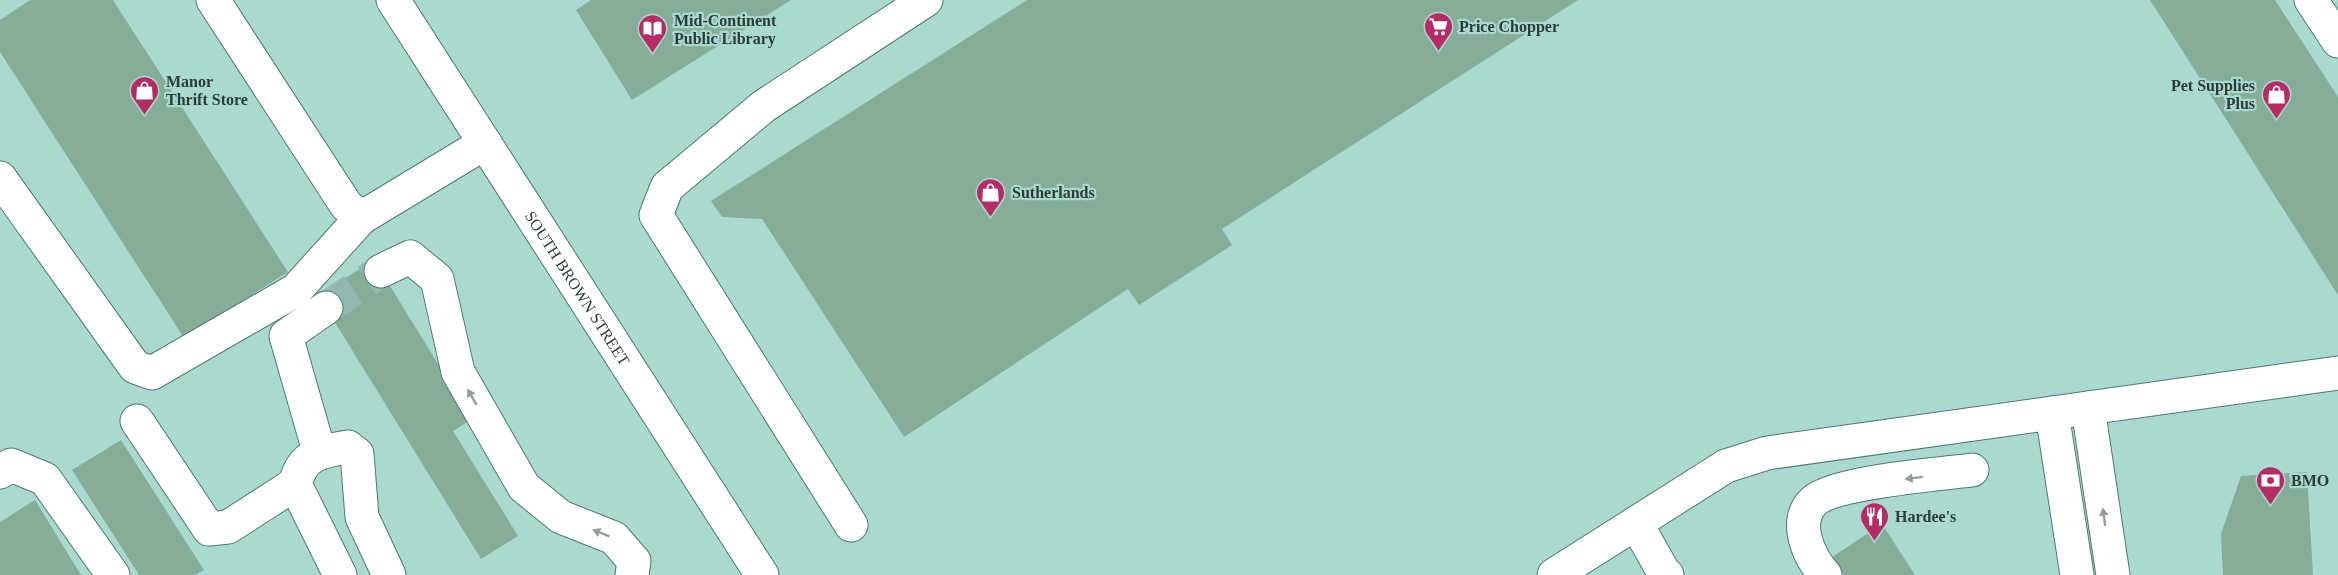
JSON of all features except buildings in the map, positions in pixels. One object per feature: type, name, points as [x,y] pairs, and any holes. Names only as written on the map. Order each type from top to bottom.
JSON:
[{"type":"street","points":[[213,0],[346,205],[361,218]]},
{"type":"street","name":"SOUTH BROWN STREET","points":[[393,0],[762,575]]},
{"type":"street","points":[[851,525],[656,215],[667,187],[764,106],[926,0]]},
{"type":"street","points":[[2311,0],[2338,42]]},
{"type":"street","points":[[0,178],[135,367],[152,373],[296,290],[361,218],[485,143]]},
{"type":"street","points":[[381,271],[410,257],[437,279],[458,372],[524,487],[561,517],[614,538],[634,561],[632,575]]},
{"type":"street","points":[[320,451],[286,336],[326,308]]},
{"type":"street","points":[[1554,575],[1726,466],[1767,453],[2338,373]]},
{"type":"street","points":[[2088,408],[2113,575]]},
{"type":"street","points":[[2052,413],[2077,575]]},
{"type":"street","points":[[137,422],[209,529],[228,527],[295,484]]},
{"type":"street","points":[[340,575],[295,484],[298,470],[320,451],[348,447],[357,454],[362,517],[389,575]]},
{"type":"street","points":[[0,472],[11,465],[45,479],[114,575]]},
{"type":"street","points":[[1825,575],[1815,564],[1804,537],[1805,514],[1814,501],[1827,493],[1854,486],[1972,470]]},
{"type":"street","points":[[1636,523],[1667,575]]},
{"type":"tunnel","points":[[326,308],[381,271]]},
{"type":"place","name":"Price Chopper","points":[[1438,52]]},
{"type":"place","name":"Mid-Continent Public Library","points":[[653,54]]},
{"type":"place","name":"Manor Thrift Store","points":[[145,116]]},
{"type":"place","name":"Pet Supplies Plus","points":[[2276,120]]},
{"type":"place","name":"Sutherlands","points":[[991,218]]},
{"type":"place","name":"BMO","points":[[2270,506]]},
{"type":"place","name":"Hardee's","points":[[1874,542]]}]
